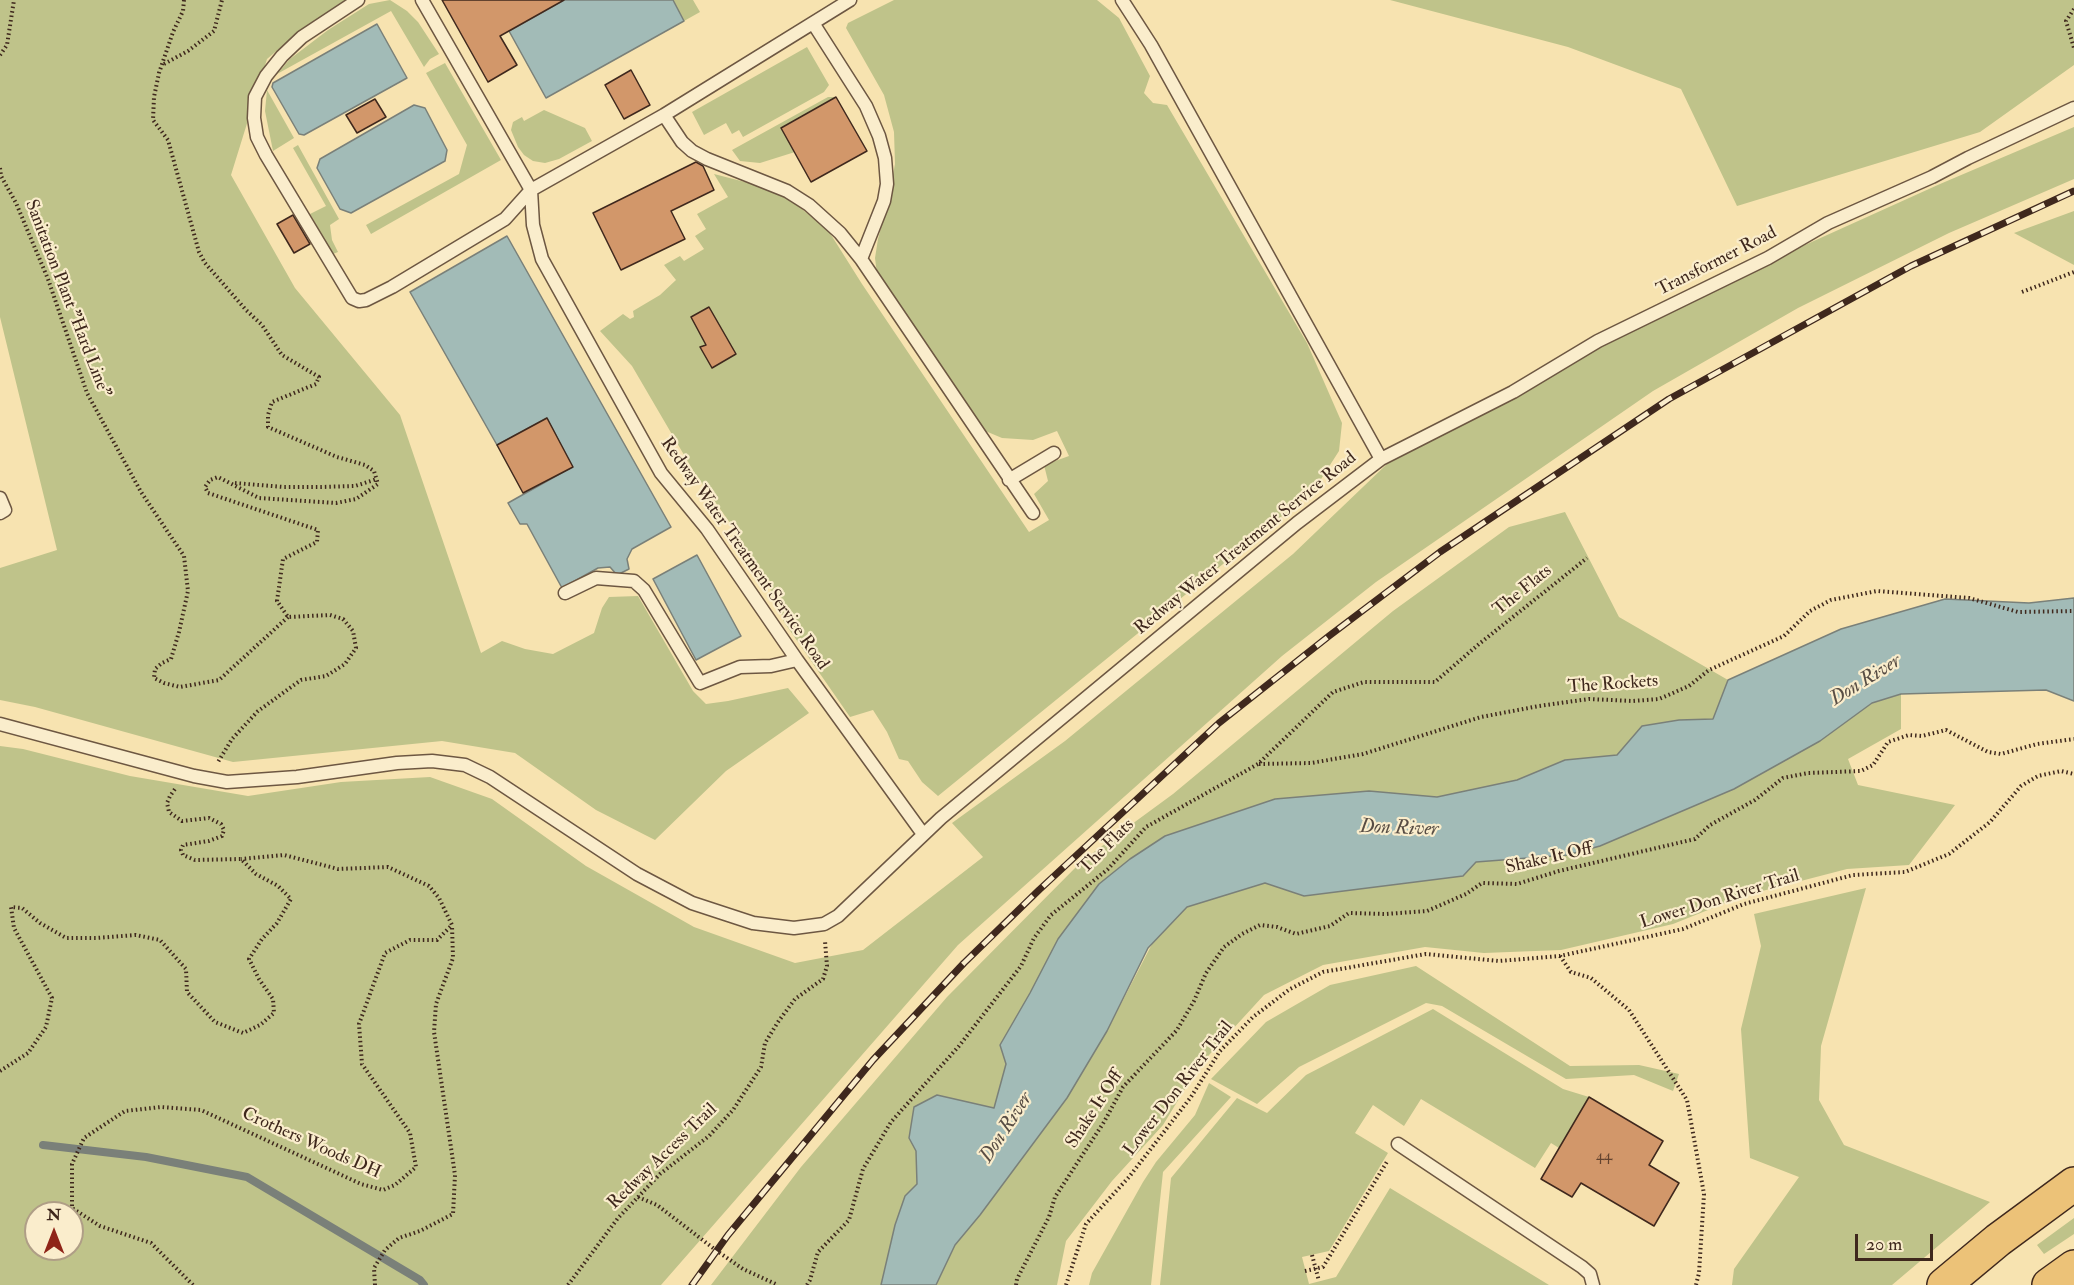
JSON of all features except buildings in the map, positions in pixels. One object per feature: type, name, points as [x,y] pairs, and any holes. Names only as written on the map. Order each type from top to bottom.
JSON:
[{"type":"highway","points":[[1944,1285],[1998,1240],[2074,1184]]},
{"type":"highway","points":[[2049,1285],[2074,1267]]},
{"type":"lane","points":[[358,0],[302,38],[282,56],[266,76],[255,97],[254,118],[257,137],[266,155],[352,298],[359,302],[506,219],[531,190],[664,116],[850,0]]},
{"type":"lane","points":[[422,0],[531,190]]},
{"type":"lane","name":"Redway Water Treatment Service Road","points":[[0,723],[227,782],[297,777],[397,763],[432,761],[465,765],[490,777],[637,874],[692,903],[753,923],[794,928],[824,924],[838,916],[923,834],[1297,523],[1381,459],[1151,45],[1122,0]]},
{"type":"lane","points":[[813,23],[866,106],[879,136],[885,158],[887,184],[884,201],[861,259]]},
{"type":"lane","name":"Transformer Road","points":[[1381,459],[1513,392],[1599,341],[1768,258],[1828,223],[1932,177],[2074,108]]},
{"type":"lane","points":[[664,116],[682,142],[695,152],[707,159],[777,185],[809,205],[840,232],[861,259],[1033,513]]},
{"type":"lane","name":"Redway Water Treatment Service Road","points":[[531,190],[533,225],[542,259],[661,473],[707,529],[797,660],[923,834]]},
{"type":"lane","points":[[1009,480],[1054,453]]},
{"type":"lane","points":[[0,498],[5,510],[0,513]]},
{"type":"lane","points":[[565,593],[596,578],[634,581],[644,590],[700,683],[740,667],[771,666],[797,660]]},
{"type":"lane","points":[[1398,1144],[1582,1267],[1590,1274],[1593,1285]]},
{"type":"path","points":[[0,55],[7,45],[14,0]]},
{"type":"path","points":[[184,0],[183,11],[173,32],[159,74],[154,97],[153,120],[168,140],[197,243],[205,263],[262,325],[282,355],[319,377],[316,384],[272,402],[268,415],[268,427],[337,457],[365,465],[374,471],[378,484],[356,499],[336,503],[259,498],[218,477],[210,480],[206,487],[208,493],[318,530],[317,542],[284,559],[277,601],[288,617],[330,615],[343,619],[353,631],[356,648],[345,664],[326,676],[301,680],[258,711],[232,739],[209,778]]},
{"type":"path","points":[[164,64],[188,51],[214,30],[222,0]]},
{"type":"path","points":[[2074,9],[2066,21],[2074,48]]},
{"type":"path","name":"Sanitation Plant \"Hard Line\"","points":[[0,168],[1,176],[16,204],[48,279],[87,393],[141,492],[184,555],[188,591],[179,632],[171,659],[155,669],[154,678],[180,687],[219,680],[288,617]]},
{"type":"path","points":[[2022,292],[2074,272]]},
{"type":"path","points":[[231,483],[321,487],[355,486],[377,479]]},
{"type":"path","name":"The Flats","points":[[807,1285],[818,1252],[849,1220],[863,1169],[891,1122],[959,1046],[1021,966],[1034,938],[1051,915],[1108,869],[1146,827],[1258,764],[1333,692],[1364,682],[1435,682],[1587,558]]},
{"type":"path","name":"The Rockets","points":[[1258,764],[1311,763],[1363,754],[1481,717],[1539,706],[1589,699],[1633,701],[1659,699],[1689,686],[1709,669],[1784,636],[1810,611],[1831,600],[1878,591],[1969,598],[2018,612],[2074,611]]},
{"type":"path","name":"Shake It Off","points":[[1016,1285],[1049,1218],[1055,1197],[1085,1152],[1123,1087],[1177,1030],[1194,1001],[1206,973],[1224,947],[1242,934],[1260,925],[1277,927],[1296,934],[1330,926],[1349,913],[1386,914],[1427,911],[1466,894],[1482,883],[1517,884],[1559,871],[1695,839],[1710,825],[1755,800],[1783,778],[1808,773],[1862,771],[1873,765],[1888,742],[1909,735],[1922,736],[1946,730],[1988,752],[2001,754],[2037,744],[2074,739]]},
{"type":"path","points":[[178,771],[177,787],[167,804],[169,812],[182,821],[209,818],[220,824],[224,830],[222,836],[209,841],[183,845],[181,850],[183,855],[195,860],[284,855],[338,868],[388,867],[429,886],[439,898],[452,925],[453,958],[436,1004],[434,1032],[456,1175],[453,1214],[420,1231],[399,1238],[385,1250],[374,1268],[375,1285]]},
{"type":"path","name":"Lower Don River Trail","points":[[1066,1285],[1086,1224],[1129,1177],[1191,1097],[1220,1052],[1253,1017],[1290,989],[1323,972],[1426,954],[1499,961],[1560,956],[1683,929],[1744,904],[1853,875],[1905,872],[1948,854],[1990,822],[2021,786],[2038,776],[2061,771],[2074,774]]},
{"type":"path","points":[[0,1071],[28,1053],[46,1027],[52,998],[14,928],[11,907],[22,908],[40,923],[66,938],[136,935],[160,940],[186,969],[187,993],[215,1022],[243,1033],[260,1025],[274,1013],[273,999],[259,980],[249,959],[262,939],[278,923],[291,899],[278,886],[256,874],[241,859]]},
{"type":"path","name":"Redway Access Trail","points":[[568,1285],[618,1218],[660,1174],[709,1136],[733,1110],[761,1067],[765,1043],[778,1022],[795,999],[824,979],[827,966],[824,924]]},
{"type":"path","name":"Crothers Woods DH","points":[[193,1285],[151,1243],[100,1226],[72,1208],[72,1164],[84,1138],[125,1111],[161,1107],[201,1110],[361,1184],[382,1190],[395,1185],[416,1167],[410,1133],[362,1064],[359,1024],[385,953],[410,940],[437,940],[452,925]]},
{"type":"path","points":[[1560,956],[1571,972],[1591,978],[1629,1010],[1687,1100],[1704,1194],[1699,1273],[1696,1285]]},
{"type":"path","points":[[1305,1271],[1323,1267],[1398,1144]]},
{"type":"path","points":[[638,1197],[657,1205],[743,1269],[778,1285]]},
{"type":"path","points":[[1312,1255],[1318,1281]]},
{"type":"green space","points":[[0,0],[346,0],[267,59],[231,175],[295,288],[400,415],[481,653],[502,641],[525,649],[553,654],[594,633],[602,608],[609,597],[638,596],[693,691],[706,704],[788,688],[809,713],[726,771],[655,840],[596,810],[515,753],[442,741],[233,762],[35,707],[0,700],[0,568],[57,550],[0,317]]},
{"type":"green space","points":[[390,0],[407,11],[418,22],[439,54],[430,59],[424,67],[391,11],[277,74],[290,59],[328,30],[369,4]]},
{"type":"green space","points":[[673,0],[693,0],[700,12],[684,21]]},
{"type":"green space","points":[[894,0],[1097,0],[1119,18],[1150,76],[1144,93],[1153,103],[1167,105],[1307,343],[1342,423],[1339,451],[1314,490],[938,796],[922,782],[908,761],[899,759],[887,732],[873,710],[850,717],[784,622],[777,601],[735,530],[694,472],[632,366],[600,331],[623,314],[630,319],[634,317],[633,311],[660,295],[676,280],[664,265],[680,256],[684,261],[704,249],[695,236],[706,229],[697,214],[728,197],[714,174],[749,183],[788,198],[828,230],[1029,532],[1049,520],[1034,494],[1048,481],[1044,465],[1069,456],[1057,431],[1033,440],[1002,438],[983,430],[877,274],[875,258],[878,239],[895,164],[894,132],[884,95],[846,28],[848,23]]},
{"type":"green space","points":[[1390,0],[2074,0],[2074,65],[1980,132],[1737,206],[1681,89],[1568,47]]},
{"type":"green space","points":[[807,47],[829,85],[824,92],[743,137],[739,130],[732,134],[726,123],[704,135],[692,112]]},
{"type":"green space","points":[[445,63],[501,160],[371,234],[366,225],[459,174],[467,145],[426,73]]},
{"type":"green space","points":[[267,90],[294,138],[273,151],[265,111]]},
{"type":"green space","points":[[828,97],[836,97],[781,128],[795,152],[760,163],[740,161],[732,150]]},
{"type":"green space","points":[[544,110],[585,128],[592,141],[559,159],[545,163],[533,161],[518,147],[511,130],[513,122],[522,117],[524,121]]},
{"type":"green space","points":[[2074,127],[2074,179],[1949,233],[1798,308],[1653,391],[1376,582],[1282,656],[958,945],[661,1285],[0,1285],[0,746],[23,749],[130,776],[248,796],[341,782],[430,777],[492,799],[586,866],[694,927],[795,963],[863,950],[983,857],[952,823],[1065,741],[1293,554],[1387,464],[1608,334],[1940,184]]},
{"type":"green space","points":[[298,145],[339,219],[330,225],[332,240],[338,252],[333,254],[310,214],[326,206],[293,148]]},
{"type":"green space","points":[[2074,211],[2074,265],[2014,233]]},
{"type":"green space","points":[[1565,512],[1619,617],[1728,680],[1713,719],[1679,720],[1642,726],[1617,755],[1565,760],[1517,780],[1474,790],[1437,797],[1369,791],[1275,799],[1165,836],[1130,859],[1099,884],[1000,1045],[1006,1064],[994,1108],[937,1095],[909,1138],[916,1151],[917,1184],[905,1196],[895,1225],[881,1285],[711,1285],[801,1167],[947,997],[1083,860],[1173,794],[1393,611],[1509,527]]},
{"type":"green space","points":[[1901,694],[1901,729],[1848,759],[1858,785],[1955,805],[1909,865],[1847,869],[1743,896],[1673,924],[1561,950],[1484,953],[1425,947],[1323,965],[1264,995],[1199,1066],[1163,1125],[1112,1181],[1066,1241],[1057,1285],[936,1285],[955,1245],[1107,1031],[1152,944],[1187,907],[1265,883],[1305,896],[1364,887],[1476,862],[1567,855],[1600,846],[1734,789],[1820,741],[1872,703]]},
{"type":"green space","points":[[1866,888],[1821,1046],[1819,1100],[1844,1145],[1990,1202],[1892,1285],[1732,1285],[1734,1269],[1799,1177],[1750,1158],[1741,1029],[1761,946],[1754,914]]},
{"type":"green space","points":[[1416,966],[1570,1066],[1639,1065],[1679,1074],[1673,1091],[1634,1075],[1566,1079],[1442,1006],[1426,1003],[1299,1067],[1257,1104],[1211,1079],[1266,1022],[1330,985]]},
{"type":"green space","points":[[1433,1009],[1563,1089],[1589,1097],[1559,1148],[1551,1143],[1535,1168],[1421,1099],[1404,1126],[1373,1105],[1355,1133],[1388,1153],[1329,1251],[1302,1257],[1309,1284],[1336,1277],[1390,1188],[1549,1285],[1160,1285],[1171,1178],[1237,1098],[1267,1113],[1306,1075]]},
{"type":"green space","points":[[1209,1083],[1231,1097],[1163,1172],[1151,1285],[1089,1285],[1092,1273],[1143,1182],[1156,1162],[1195,1115]]},
{"type":"green space","points":[[2074,1218],[2074,1234],[2044,1254],[2037,1245]]},
{"type":"water","points":[[564,0],[673,0],[684,21],[546,98],[509,31]]},
{"type":"water","points":[[377,24],[407,78],[304,135],[299,134],[272,87],[273,83]]},
{"type":"water","points":[[414,105],[425,108],[447,150],[445,161],[351,213],[340,209],[317,168],[320,159]]},
{"type":"water","points":[[507,236],[671,527],[632,549],[627,559],[629,569],[617,575],[610,567],[598,568],[562,588],[527,524],[520,524],[508,503],[572,467],[547,418],[497,445],[410,292]]},
{"type":"water","points":[[697,555],[741,636],[696,660],[653,579]]},
{"type":"water","name":"Don River","points":[[2074,598],[2074,701],[2046,690],[1901,694],[1872,703],[1820,741],[1734,789],[1600,846],[1567,855],[1476,862],[1463,876],[1304,896],[1265,883],[1187,907],[1148,948],[1107,1031],[1067,1098],[955,1245],[936,1285],[881,1285],[895,1225],[905,1196],[917,1184],[916,1151],[909,1138],[914,1107],[937,1095],[994,1108],[1006,1064],[1000,1045],[1058,939],[1099,884],[1130,859],[1165,836],[1275,799],[1369,791],[1437,797],[1517,780],[1565,760],[1617,755],[1642,726],[1679,720],[1713,719],[1728,680],[1841,629],[1945,599],[2029,603]]},
{"type":"waterway","points":[[43,1145],[146,1157],[247,1177],[420,1280],[424,1285]]},
{"type":"railway","points":[[692,1285],[728,1235],[873,1060],[964,963],[1219,723],[1440,552],[1669,399],[1911,266],[2074,191]]}]
